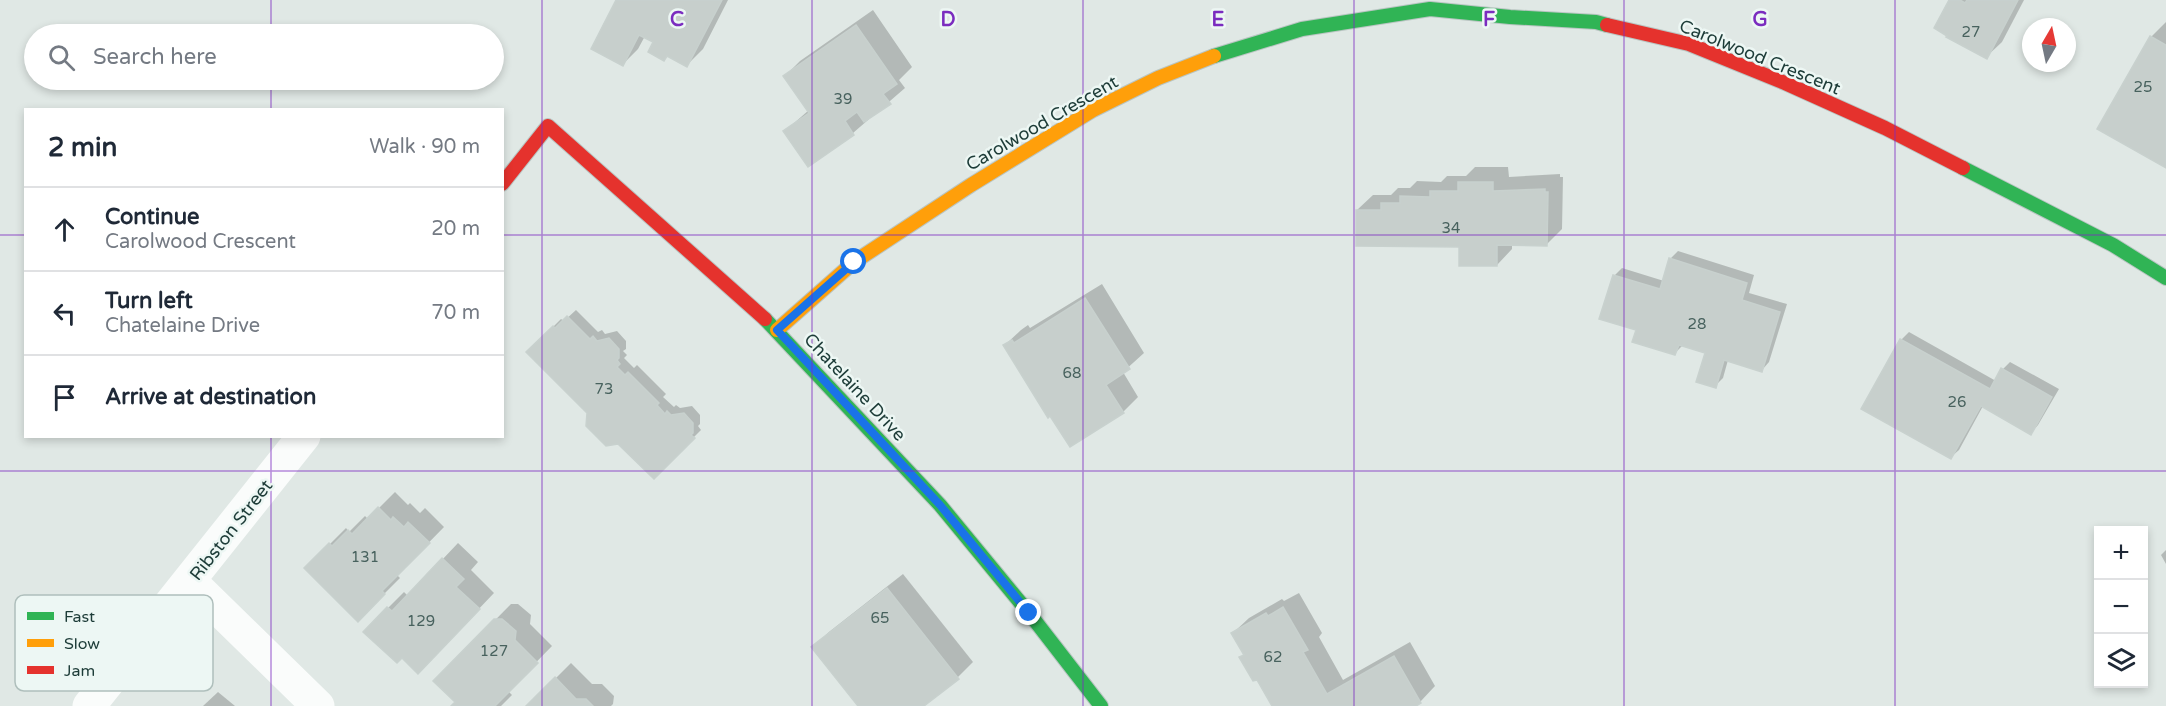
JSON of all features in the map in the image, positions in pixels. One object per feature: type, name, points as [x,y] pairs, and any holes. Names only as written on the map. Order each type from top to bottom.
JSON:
[{"type":"street","name":"Carolwood Crescent","points":[[777,330],[854,262],[971,185],[1111,101],[1158,78],[1222,53],[1302,29],[1430,9],[1596,22],[1689,44],[1785,83],[1885,128],[2113,245],[2166,278]]},
{"type":"street","name":"Chatelaine Drive","points":[[504,181],[548,126],[777,330],[940,505],[1029,613],[1101,706]]},
{"type":"street","name":"Ribston Street","points":[[179,595],[302,438]]},
{"type":"street","points":[[190,581],[204,595]]},
{"type":"street","points":[[213,603],[318,706]]},
{"type":"street","name":"Ribston Street","points":[[89,706],[101,691]]},
{"type":"building","points":[[616,0],[722,0],[687,67],[667,56],[664,61],[648,52],[653,42],[639,35],[623,66],[591,49]]},
{"type":"building","points":[[1949,0],[1960,0],[1965,3],[1967,0],[2018,0],[1987,59],[1934,28]]},
{"type":"building","points":[[856,25],[897,84],[883,94],[891,104],[864,122],[857,112],[845,121],[854,135],[808,167],[783,131],[809,113],[783,76]]},
{"type":"building","points":[[2150,36],[2166,45],[2166,168],[2097,129]]},
{"type":"building","points":[[1458,182],[1493,182],[1493,191],[1545,189],[1545,192],[1548,192],[1547,246],[1497,245],[1497,266],[1459,266],[1459,247],[1356,246],[1356,210],[1381,210],[1381,203],[1400,203],[1400,196],[1430,197],[1430,191],[1458,191]]},
{"type":"building","points":[[1669,258],[1747,283],[1742,300],[1780,312],[1762,372],[1724,360],[1716,388],[1696,382],[1705,353],[1679,345],[1675,355],[1632,342],[1636,330],[1599,319],[1613,275],[1660,289]]},
{"type":"building","points":[[1085,298],[1130,369],[1106,385],[1124,413],[1070,447],[1050,416],[1048,418],[1003,345],[1012,340],[1014,343]]},
{"type":"building","points":[[567,316],[590,339],[593,336],[597,341],[609,338],[619,349],[617,360],[620,364],[617,367],[625,375],[628,372],[659,403],[657,405],[665,414],[667,411],[671,415],[684,413],[693,423],[691,435],[695,438],[654,479],[618,444],[606,446],[586,426],[587,413],[526,352]]},
{"type":"building","points":[[1900,339],[1990,389],[2001,368],[2052,397],[2031,435],[1981,406],[1951,459],[1861,409]]},
{"type":"building","points":[[378,507],[391,520],[393,517],[404,527],[408,522],[430,543],[382,591],[385,594],[358,622],[304,568],[329,543],[332,546],[348,530],[352,534]]},
{"type":"building","points":[[442,558],[464,579],[456,587],[480,609],[418,674],[402,658],[397,663],[363,632],[387,607],[392,611]]},
{"type":"building","points":[[887,588],[959,679],[924,706],[858,706],[811,647]]},
{"type":"building","points":[[1283,607],[1308,650],[1303,652],[1327,694],[1394,656],[1421,703],[1416,706],[1272,706],[1257,680],[1253,681],[1239,657],[1244,655],[1231,633],[1266,613],[1268,616]]},
{"type":"building","points":[[494,619],[502,619],[516,631],[515,640],[538,663],[495,706],[451,706],[455,702],[433,681]]},
{"type":"building","points":[[555,677],[576,699],[586,699],[593,706],[526,706]]},
{"type":"traffic: fast","points":[[1214,56],[1302,29],[1430,9],[1596,22],[1607,25]]},
{"type":"traffic: fast","points":[[1963,168],[2113,245],[2166,278]]},
{"type":"traffic: fast","points":[[765,319],[940,505],[1029,613],[1101,706]]},
{"type":"traffic: slow","points":[[777,330],[854,262],[971,185],[1093,110],[1158,78],[1214,56]]},
{"type":"traffic: jam","points":[[1607,25],[1689,44],[1785,83],[1885,128],[1963,168]]},
{"type":"traffic: jam","points":[[504,181],[548,126],[765,319]]},
{"type":"route","points":[[854,262],[777,330],[940,505],[1029,613]]}]
